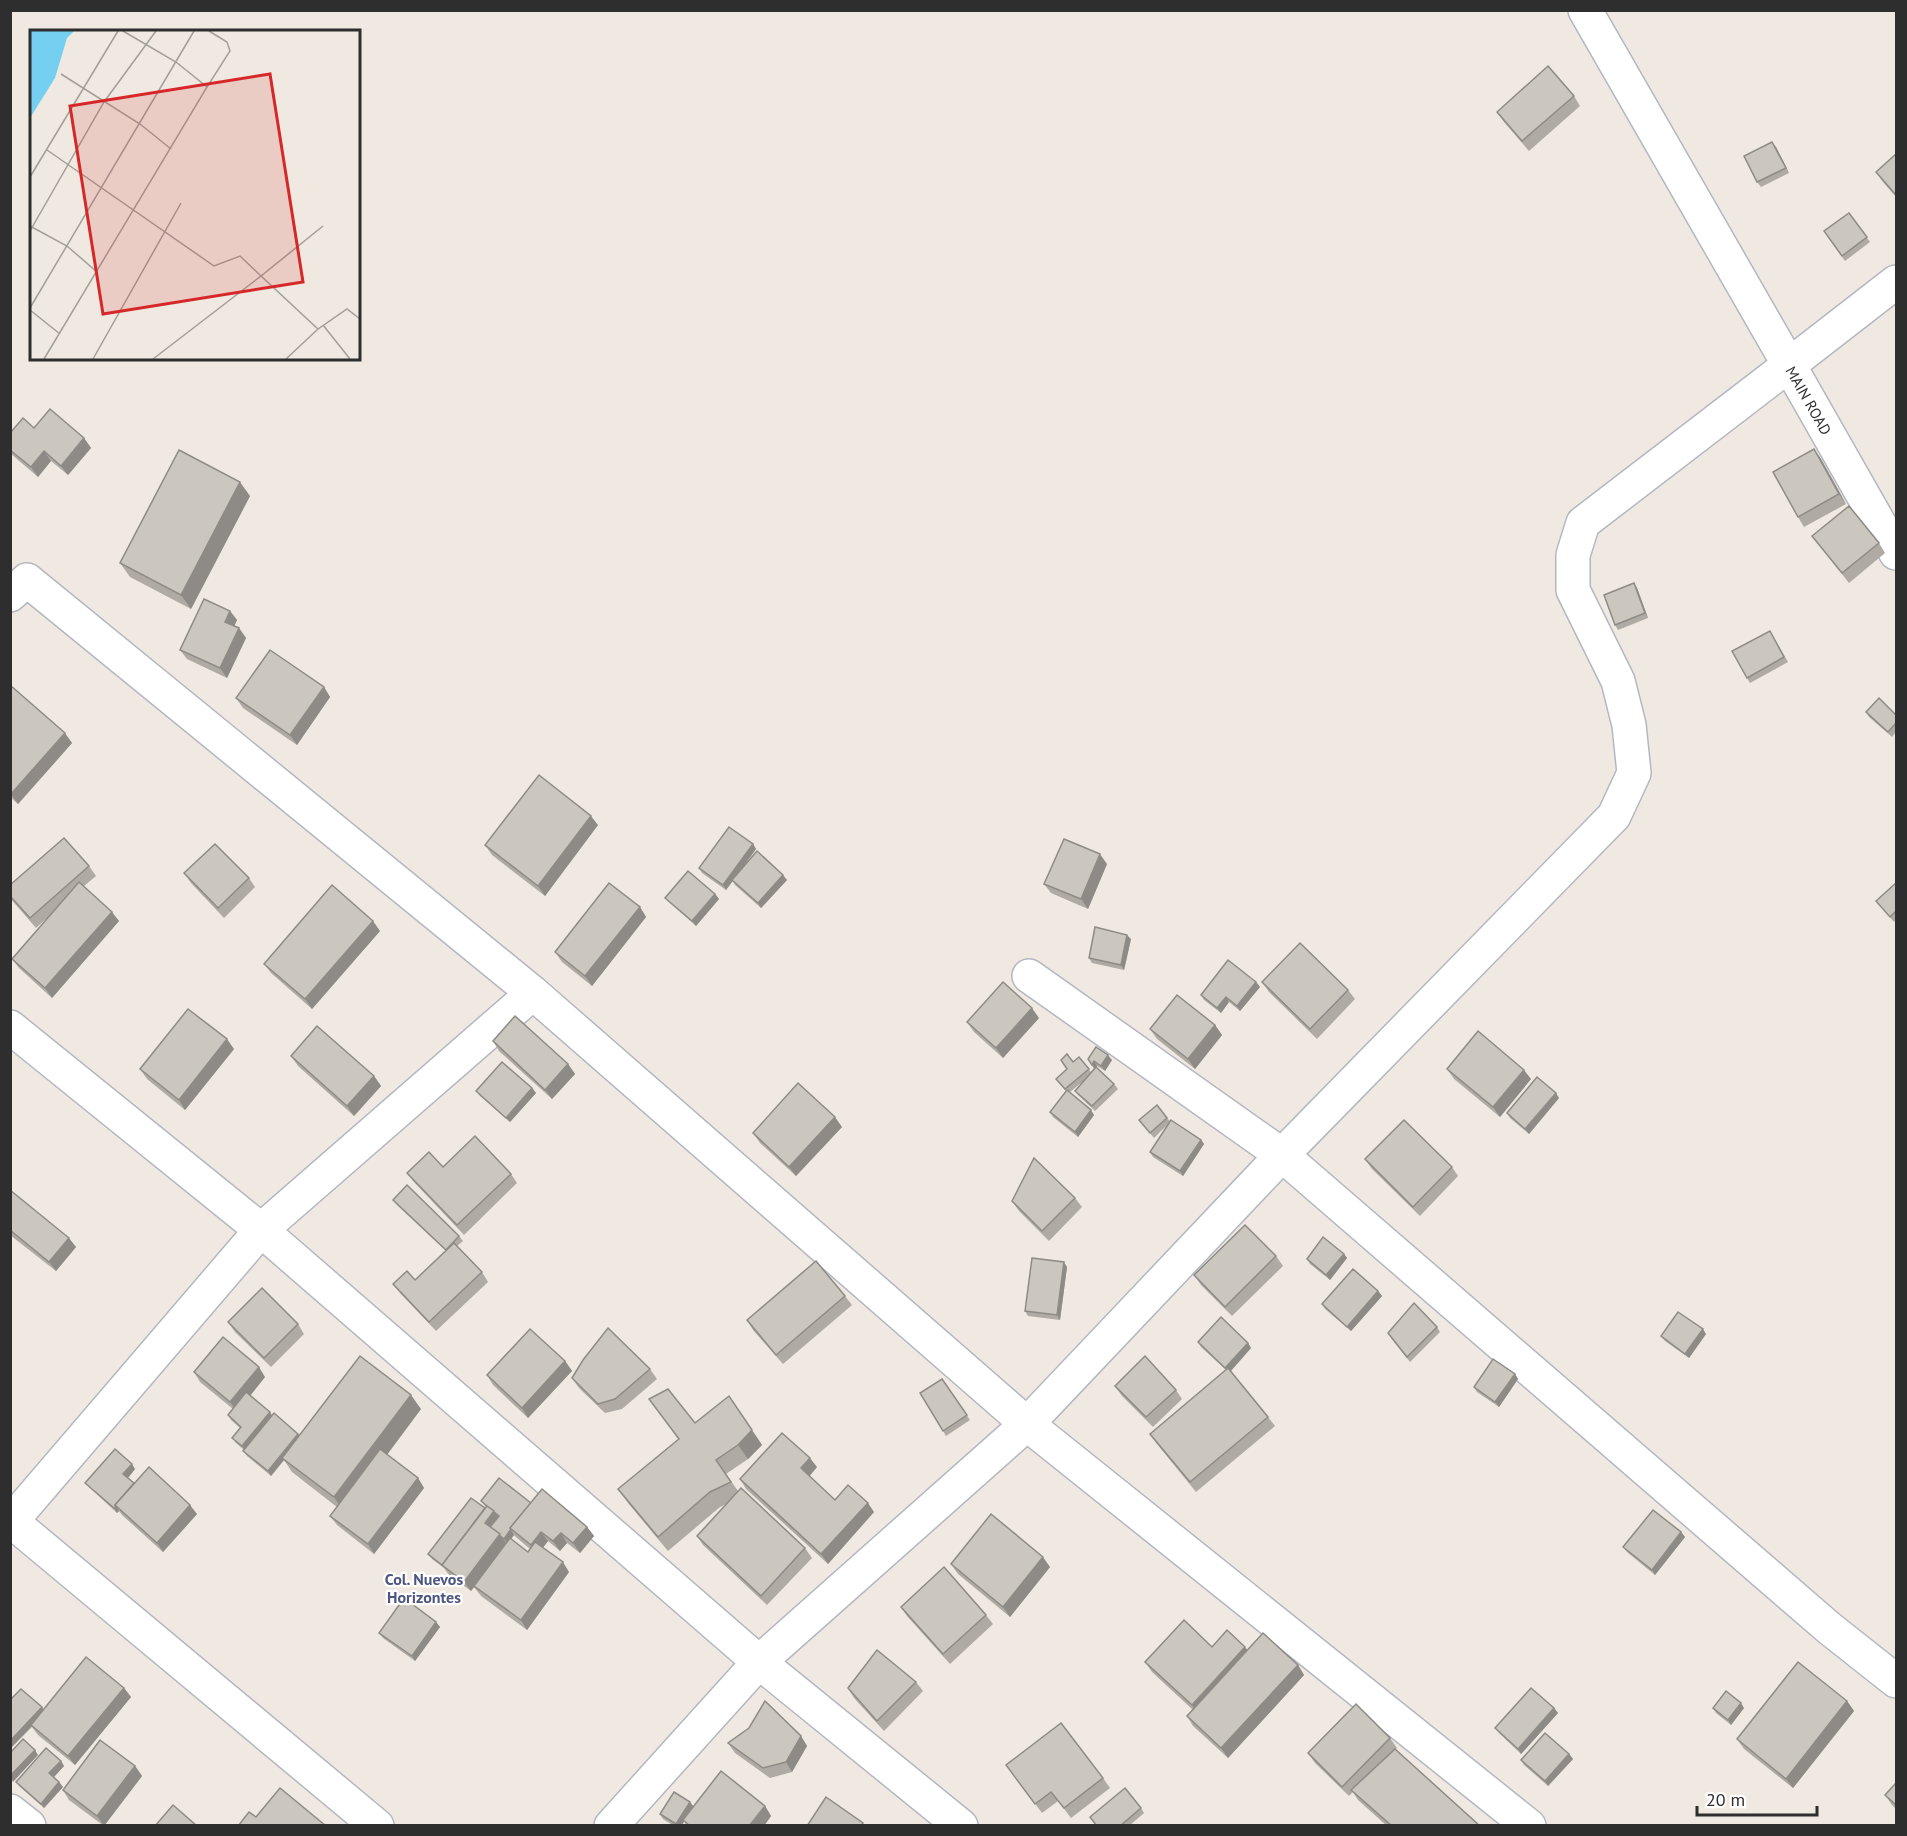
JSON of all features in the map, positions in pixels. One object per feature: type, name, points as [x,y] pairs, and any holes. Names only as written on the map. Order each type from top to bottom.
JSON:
[{"type":"street","points":[[611,1826],[759,1662],[1027,1424],[1282,1155],[1614,816],[1634,773],[1629,725],[1618,681],[1573,590],[1574,555],[1583,523],[1789,365],[1585,10]]},
{"type":"street","name":"MAIN ROAD","points":[[1896,282],[1789,365],[1896,554]]},
{"type":"street","points":[[16,580],[533,993],[1027,1424],[1526,1825]]},
{"type":"street","points":[[1029,976],[1282,1155],[1828,1628],[1896,1681]]},
{"type":"street","points":[[376,1826],[11,1521],[261,1230],[533,993]]},
{"type":"street","points":[[10,1027],[261,1230],[759,1662],[961,1826]]},
{"type":"street","points":[[10,1811],[28,1826]]},
{"type":"building","points":[[1548,66],[1574,96],[1522,141],[1497,112]]},
{"type":"building","points":[[1772,142],[1786,168],[1757,182],[1744,156]]},
{"type":"building","points":[[1896,154],[1896,195],[1876,172]]},
{"type":"building","points":[[1849,213],[1867,237],[1842,256],[1824,231]]},
{"type":"building","points":[[50,409],[84,438],[61,466],[44,451],[31,467],[10,450],[10,433],[23,418],[34,428]]},
{"type":"building","points":[[1814,449],[1839,494],[1798,517],[1773,472]]},
{"type":"building","points":[[179,450],[240,482],[181,595],[120,563]]},
{"type":"building","points":[[1849,506],[1879,543],[1842,573],[1812,536]]},
{"type":"building","points":[[1634,583],[1645,613],[1615,625],[1604,595]]},
{"type":"building","points":[[204,599],[230,611],[225,622],[239,628],[220,668],[180,650]]},
{"type":"building","points":[[1770,631],[1784,657],[1747,678],[1732,651]]},
{"type":"building","points":[[270,650],[324,687],[290,735],[236,698]]},
{"type":"building","points":[[10,685],[65,733],[11,794],[10,794]]},
{"type":"building","points":[[1879,698],[1896,715],[1896,723],[1888,732],[1866,712]]},
{"type":"building","points":[[539,775],[591,816],[538,886],[485,845]]},
{"type":"building","points":[[729,827],[753,844],[723,885],[699,868]]},
{"type":"building","points":[[64,838],[89,866],[30,918],[10,896],[10,885]]},
{"type":"building","points":[[1064,839],[1100,854],[1081,899],[1044,884]]},
{"type":"building","points":[[215,844],[249,878],[218,908],[184,873]]},
{"type":"building","points":[[757,851],[783,875],[758,903],[732,880]]},
{"type":"building","points":[[688,871],[715,894],[692,921],[665,898]]},
{"type":"building","points":[[79,882],[112,912],[45,988],[12,959]]},
{"type":"building","points":[[609,883],[640,907],[585,976],[555,952]]},
{"type":"building","points":[[1896,883],[1896,911],[1890,917],[1876,901]]},
{"type":"building","points":[[332,885],[373,921],[305,999],[264,964]]},
{"type":"building","points":[[1095,927],[1127,935],[1121,965],[1089,958]]},
{"type":"building","points":[[1300,943],[1348,990],[1310,1029],[1262,982]]},
{"type":"building","points":[[1228,960],[1256,982],[1237,1006],[1226,997],[1217,1008],[1201,995]]},
{"type":"building","points":[[1003,982],[1032,1008],[996,1048],[967,1022]]},
{"type":"building","points":[[1177,995],[1215,1025],[1188,1059],[1150,1029]]},
{"type":"building","points":[[188,1009],[227,1039],[179,1100],[140,1069]]},
{"type":"building","points":[[515,1016],[568,1064],[545,1090],[493,1041]]},
{"type":"building","points":[[317,1026],[374,1076],[347,1106],[291,1056]]},
{"type":"building","points":[[1478,1031],[1524,1070],[1493,1107],[1447,1069]]},
{"type":"building","points":[[1096,1047],[1108,1055],[1101,1066],[1094,1061],[1092,1065],[1088,1059]]},
{"type":"building","points":[[1067,1054],[1073,1062],[1079,1057],[1089,1069],[1065,1089],[1056,1079],[1067,1069],[1061,1060]]},
{"type":"building","points":[[502,1062],[532,1088],[506,1118],[476,1091]]},
{"type":"building","points":[[1096,1067],[1114,1084],[1092,1106],[1075,1091]]},
{"type":"building","points":[[1537,1077],[1556,1093],[1525,1129],[1507,1113]]},
{"type":"building","points":[[798,1083],[835,1117],[789,1167],[753,1133]]},
{"type":"building","points":[[1067,1090],[1091,1110],[1075,1132],[1050,1112]]},
{"type":"building","points":[[1157,1105],[1167,1118],[1150,1133],[1139,1120]]},
{"type":"building","points":[[1171,1120],[1201,1140],[1180,1171],[1150,1152]]},
{"type":"building","points":[[1404,1120],[1452,1167],[1413,1207],[1365,1159]]},
{"type":"building","points":[[475,1136],[511,1174],[457,1225],[407,1173],[429,1152],[443,1167]]},
{"type":"building","points":[[1034,1158],[1075,1198],[1042,1231],[1012,1201]]},
{"type":"building","points":[[407,1185],[459,1236],[446,1250],[393,1200]]},
{"type":"building","points":[[10,1190],[69,1238],[49,1262],[10,1230]]},
{"type":"building","points":[[1245,1225],[1276,1256],[1225,1307],[1194,1275]]},
{"type":"building","points":[[1323,1237],[1344,1254],[1326,1275],[1307,1259]]},
{"type":"building","points":[[454,1243],[482,1272],[429,1322],[393,1284],[407,1271],[415,1280]]},
{"type":"building","points":[[1032,1258],[1064,1262],[1057,1315],[1025,1311]]},
{"type":"building","points":[[816,1261],[845,1296],[776,1355],[747,1320]]},
{"type":"building","points":[[1353,1269],[1378,1291],[1347,1327],[1322,1304]]},
{"type":"building","points":[[262,1288],[298,1324],[264,1358],[228,1322]]},
{"type":"building","points":[[1414,1303],[1437,1327],[1407,1357],[1388,1333]]},
{"type":"building","points":[[1678,1312],[1703,1329],[1685,1354],[1661,1336]]},
{"type":"building","points":[[1221,1317],[1248,1343],[1225,1368],[1198,1342]]},
{"type":"building","points":[[608,1328],[650,1369],[615,1399],[598,1404],[572,1378]]},
{"type":"building","points":[[530,1329],[565,1361],[522,1408],[487,1375]]},
{"type":"building","points":[[223,1337],[259,1367],[230,1402],[194,1372]]},
{"type":"building","points":[[360,1356],[411,1395],[334,1497],[282,1458]]},
{"type":"building","points":[[1145,1356],[1176,1390],[1146,1417],[1115,1386]]},
{"type":"building","points":[[1493,1359],[1515,1374],[1495,1402],[1474,1387]]},
{"type":"building","points":[[1228,1368],[1268,1417],[1190,1482],[1150,1434]]},
{"type":"building","points":[[942,1379],[967,1415],[943,1431],[920,1393]]},
{"type":"building","points":[[668,1389],[695,1423],[729,1396],[752,1430],[738,1445],[716,1460],[731,1482],[710,1492],[658,1537],[618,1489],[679,1439],[649,1399]]},
{"type":"building","points":[[246,1392],[270,1412],[242,1446],[232,1438],[241,1427],[228,1415]]},
{"type":"building","points":[[274,1413],[298,1434],[268,1471],[243,1451]]},
{"type":"building","points":[[782,1433],[810,1458],[801,1468],[835,1500],[848,1485],[868,1503],[821,1554],[740,1479]]},
{"type":"building","points":[[115,1449],[132,1464],[123,1474],[134,1483],[114,1508],[85,1483]]},
{"type":"building","points":[[380,1449],[418,1478],[368,1544],[330,1516]]},
{"type":"building","points":[[149,1467],[190,1505],[157,1543],[115,1505]]},
{"type":"building","points":[[499,1478],[531,1503],[510,1528],[504,1539],[490,1527],[499,1516],[481,1501]]},
{"type":"building","points":[[741,1488],[805,1548],[761,1596],[697,1536]]},
{"type":"building","points":[[542,1489],[587,1527],[573,1543],[561,1533],[553,1541],[541,1532],[531,1545],[510,1528]]},
{"type":"building","points":[[471,1498],[485,1508],[442,1565],[428,1554]]},
{"type":"building","points":[[487,1506],[494,1511],[485,1523],[500,1534],[464,1582],[442,1565]]},
{"type":"building","points":[[1653,1510],[1681,1532],[1652,1570],[1623,1547]]},
{"type":"building","points":[[991,1514],[1043,1557],[1003,1607],[951,1564]]},
{"type":"building","points":[[510,1538],[528,1552],[535,1542],[563,1562],[521,1620],[474,1586]]},
{"type":"building","points":[[944,1567],[986,1615],[943,1654],[901,1607]]},
{"type":"building","points":[[404,1598],[436,1622],[412,1656],[379,1633]]},
{"type":"building","points":[[1184,1620],[1212,1647],[1227,1630],[1245,1647],[1192,1705],[1145,1662]]},
{"type":"building","points":[[1263,1633],[1298,1665],[1221,1748],[1187,1716]]},
{"type":"building","points":[[877,1650],[916,1682],[877,1721],[848,1688]]},
{"type":"building","points":[[86,1657],[124,1688],[68,1756],[31,1725]]},
{"type":"building","points":[[1798,1662],[1847,1701],[1786,1779],[1737,1739]]},
{"type":"building","points":[[1531,1688],[1554,1708],[1518,1749],[1495,1728]]},
{"type":"building","points":[[21,1689],[42,1707],[10,1741],[10,1700]]},
{"type":"building","points":[[1726,1691],[1741,1703],[1728,1720],[1713,1708]]},
{"type":"building","points":[[765,1701],[801,1736],[786,1762],[763,1768],[728,1743],[749,1728]]},
{"type":"building","points":[[1356,1704],[1390,1738],[1342,1787],[1308,1753]]},
{"type":"building","points":[[1061,1723],[1103,1778],[1064,1808],[1051,1792],[1035,1804],[1006,1765]]},
{"type":"building","points":[[1545,1733],[1569,1754],[1545,1781],[1521,1760]]},
{"type":"building","points":[[23,1739],[35,1750],[10,1776],[10,1753]]},
{"type":"building","points":[[100,1740],[135,1766],[97,1816],[63,1790]]},
{"type":"building","points":[[46,1748],[61,1761],[49,1773],[59,1782],[41,1804],[16,1782]]},
{"type":"building","points":[[1395,1749],[1480,1826],[1392,1826],[1351,1790]]},
{"type":"building","points":[[721,1771],[765,1806],[749,1826],[690,1826],[683,1820]]},
{"type":"building","points":[[1896,1783],[1896,1805],[1885,1795]]},
{"type":"building","points":[[280,1788],[326,1826],[238,1826],[249,1812],[256,1817]]},
{"type":"building","points":[[1125,1788],[1141,1808],[1120,1826],[1097,1826],[1090,1817]]},
{"type":"building","points":[[674,1792],[690,1802],[676,1824],[660,1814]]},
{"type":"building","points":[[826,1797],[863,1823],[861,1826],[807,1826]]},
{"type":"building","points":[[173,1805],[197,1826],[155,1826]]},
{"type":"district","name":"Col. Nuevos Horizontes","points":[[424,1588]]}]
